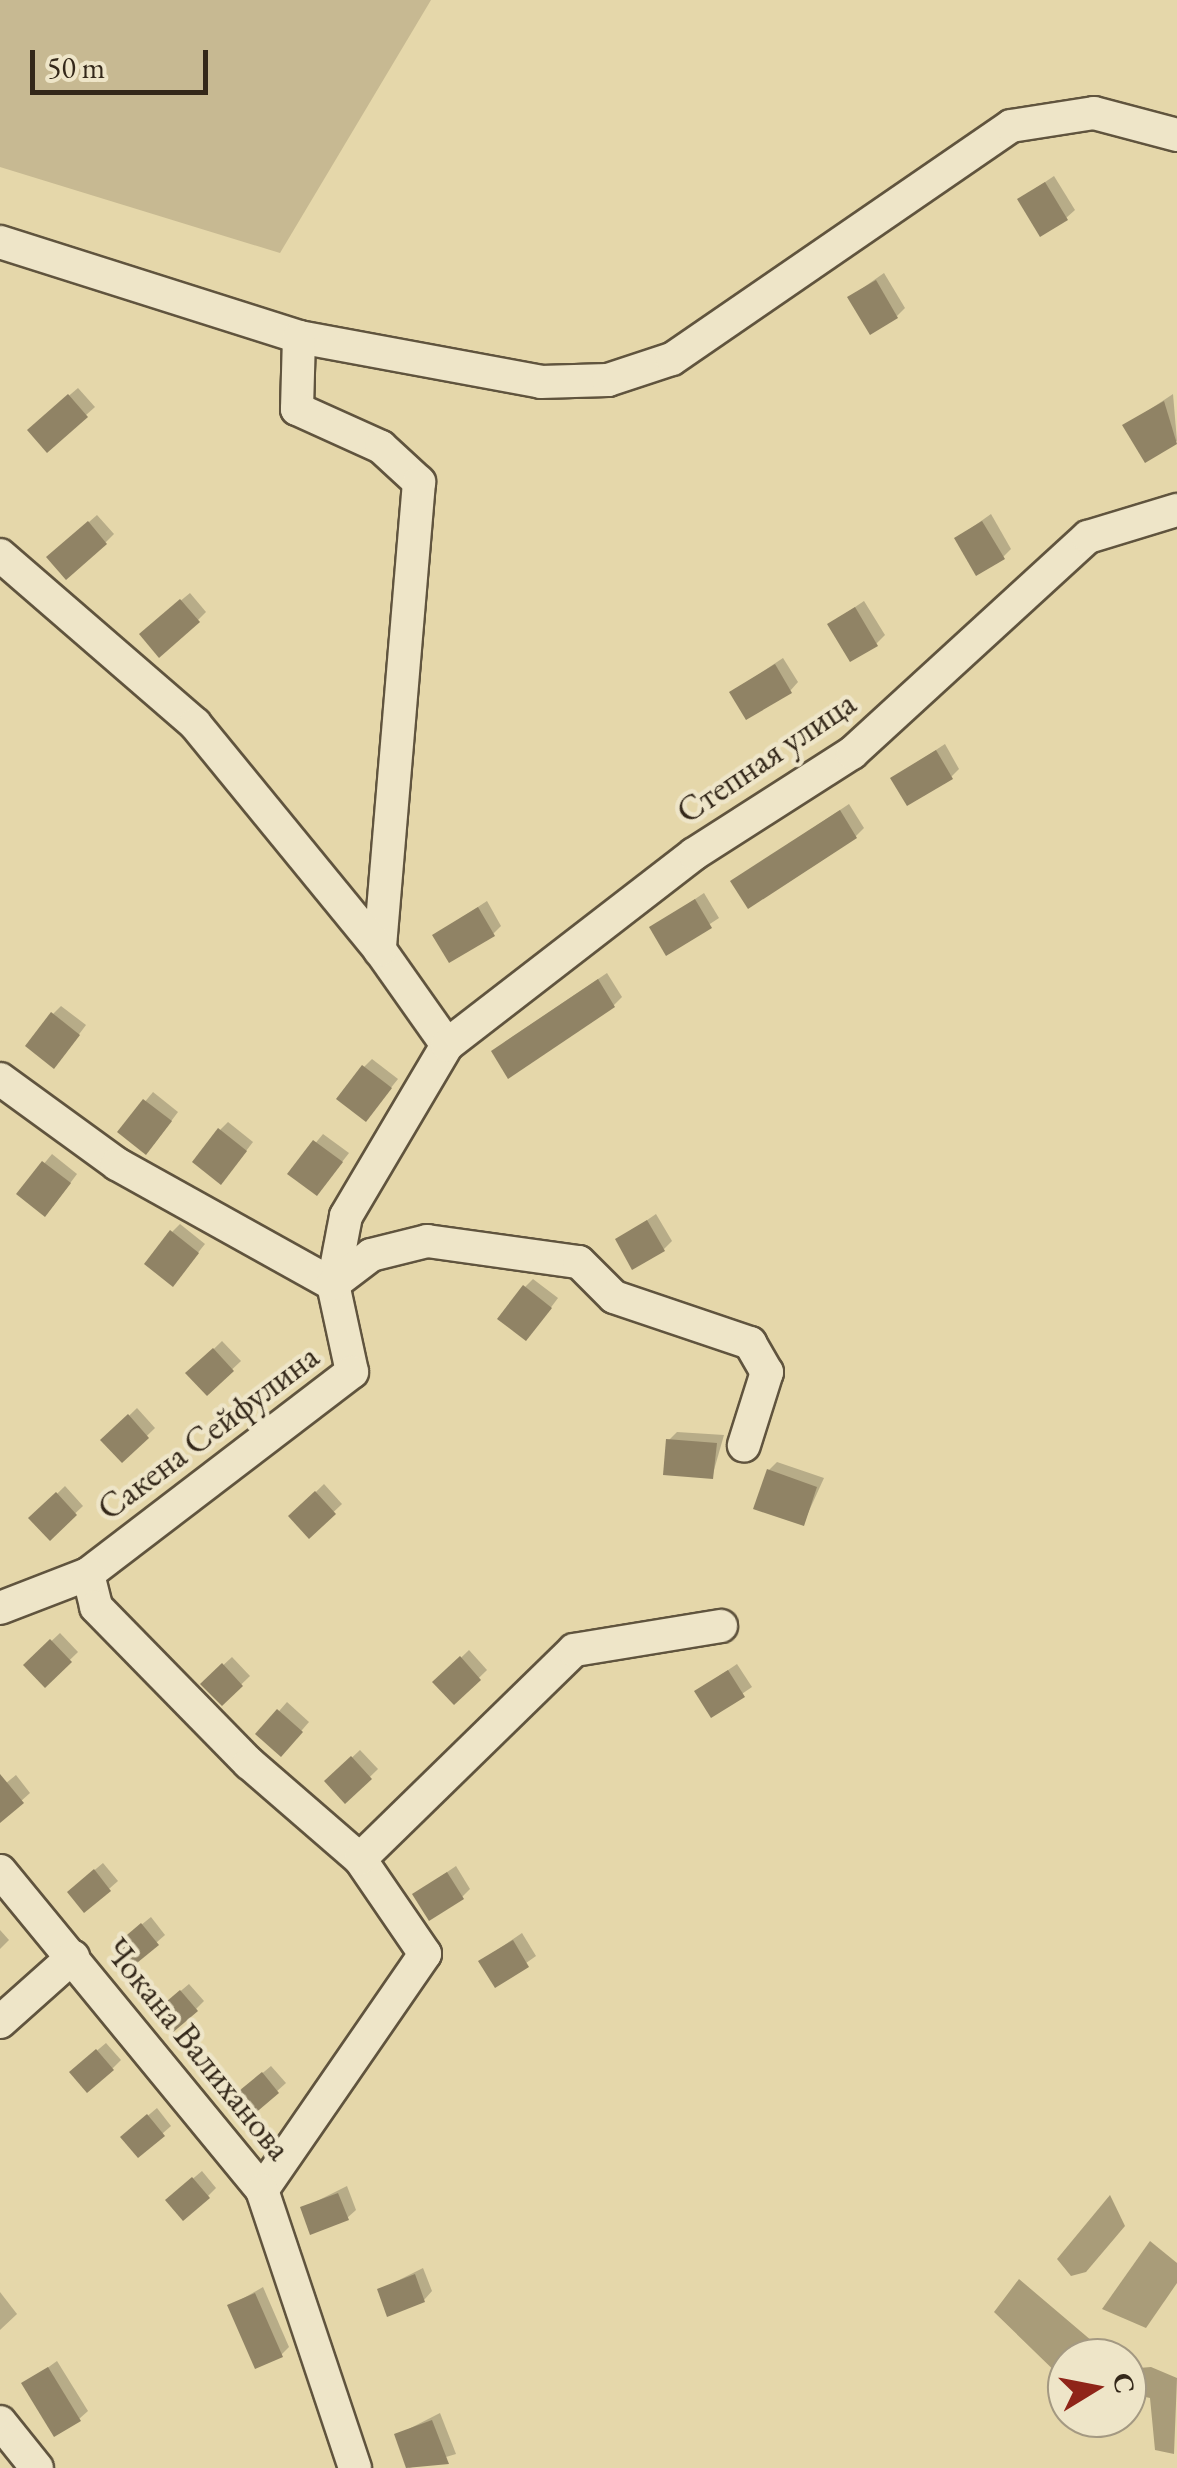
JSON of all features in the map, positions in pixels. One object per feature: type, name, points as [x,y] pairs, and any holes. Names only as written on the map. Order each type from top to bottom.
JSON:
[{"type":"street","points":[[0,242],[299,337],[541,382],[608,380],[672,359],[1011,126],[1094,113],[1177,135]]},
{"type":"street","points":[[299,337],[296,410],[381,446],[419,482],[380,950]]},
{"type":"street","name":"Степная улица","points":[[333,1284],[346,1216],[448,1045],[694,854],[852,753],[1088,537],[1177,510]]},
{"type":"street","points":[[0,556],[195,724],[380,950],[448,1045]]},
{"type":"street","points":[[0,1080],[117,1164],[333,1284],[371,1255],[427,1241],[579,1262],[614,1297],[750,1343],[767,1372],[744,1445]]},
{"type":"street","name":"Сакена Сейфулина","points":[[0,1608],[88,1574],[352,1372],[333,1284]]},
{"type":"street","name":"Сакена Сейфулина","points":[[88,1574],[96,1607],[249,1763],[360,1858],[425,1954],[262,2190]]},
{"type":"street","points":[[360,1858],[574,1650],[721,1626]]},
{"type":"street","name":"Чокана Валиханова","points":[[0,1871],[262,2190],[355,2468]]},
{"type":"street","points":[[0,2022],[73,1957]]},
{"type":"street","points":[[0,2422],[36,2468]]},
{"type":"shaded area","points":[[0,0],[431,0],[280,253],[0,167]]},
{"type":"shaded area","points":[[1110,2195],[1125,2226],[1086,2272],[1071,2276],[1057,2259]]},
{"type":"shaded area","points":[[1150,2241],[1177,2263],[1177,2283],[1146,2328],[1102,2309]]},
{"type":"shaded area","points":[[1019,2279],[1088,2338],[1047,2338],[1047,2364],[994,2312]]},
{"type":"shaded area","points":[[1147,2367],[1177,2378],[1174,2454],[1155,2450]]},
{"type":"building","points":[[1045,182],[1068,220],[1040,237],[1017,199]]},
{"type":"building","points":[[876,280],[898,318],[870,335],[847,297]]},
{"type":"building","points":[[68,394],[88,417],[47,453],[27,430]]},
{"type":"building","points":[[1164,401],[1177,444],[1145,463],[1122,425]]},
{"type":"building","points":[[88,521],[107,544],[66,580],[46,557]]},
{"type":"building","points":[[982,521],[1005,559],[976,576],[954,538]]},
{"type":"building","points":[[180,599],[200,622],[159,658],[139,634]]},
{"type":"building","points":[[855,607],[878,646],[850,662],[827,624]]},
{"type":"building","points":[[775,664],[792,693],[746,720],[729,692]]},
{"type":"building","points":[[936,750],[953,779],[907,806],[890,778]]},
{"type":"building","points":[[840,810],[857,838],[748,909],[730,881]]},
{"type":"building","points":[[695,899],[712,928],[666,956],[649,927]]},
{"type":"building","points":[[478,907],[495,936],[449,963],[432,935]]},
{"type":"building","points":[[598,979],[615,1007],[508,1079],[491,1051]]},
{"type":"building","points":[[51,1012],[80,1035],[54,1069],[25,1046]]},
{"type":"building","points":[[362,1065],[392,1088],[366,1122],[336,1099]]},
{"type":"building","points":[[143,1099],[172,1121],[146,1155],[117,1132]]},
{"type":"building","points":[[218,1128],[247,1151],[221,1185],[192,1162]]},
{"type":"building","points":[[313,1140],[343,1162],[317,1196],[287,1174]]},
{"type":"building","points":[[42,1161],[71,1183],[45,1217],[16,1194]]},
{"type":"building","points":[[647,1220],[665,1251],[632,1270],[615,1239]]},
{"type":"building","points":[[170,1230],[199,1253],[173,1287],[144,1264]]},
{"type":"building","points":[[523,1285],[552,1308],[526,1341],[497,1319]]},
{"type":"building","points":[[213,1348],[234,1371],[207,1396],[185,1373]]},
{"type":"building","points":[[128,1414],[149,1438],[122,1463],[100,1440]]},
{"type":"building","points":[[666,1439],[717,1443],[713,1479],[663,1475]]},
{"type":"building","points":[[767,1469],[817,1487],[804,1526],[753,1509]]},
{"type":"building","points":[[315,1491],[336,1514],[309,1539],[288,1516]]},
{"type":"building","points":[[56,1492],[77,1515],[50,1541],[28,1518]]},
{"type":"building","points":[[50,1639],[72,1662],[45,1688],[23,1665]]},
{"type":"building","points":[[460,1656],[481,1680],[454,1705],[432,1682]]},
{"type":"building","points":[[222,1663],[243,1686],[222,1706],[200,1684]]},
{"type":"building","points":[[728,1670],[745,1697],[711,1718],[694,1691]]},
{"type":"building","points":[[277,1709],[303,1732],[281,1757],[255,1734]]},
{"type":"building","points":[[351,1756],[372,1779],[345,1804],[324,1781]]},
{"type":"building","points":[[0,1774],[24,1803],[0,1823]]},
{"type":"building","points":[[94,1869],[111,1891],[84,1913],[67,1892]]},
{"type":"building","points":[[447,1872],[464,1899],[429,1921],[412,1894]]},
{"type":"building","points":[[141,1923],[159,1945],[132,1967],[114,1946]]},
{"type":"building","points":[[513,1940],[529,1967],[495,1988],[478,1961]]},
{"type":"building","points":[[180,1990],[198,2011],[171,2034],[153,2013]]},
{"type":"building","points":[[96,2049],[114,2070],[87,2093],[69,2072]]},
{"type":"building","points":[[262,2072],[279,2093],[252,2116],[234,2095]]},
{"type":"building","points":[[147,2114],[165,2136],[138,2158],[120,2137]]},
{"type":"building","points":[[192,2177],[210,2198],[183,2221],[165,2200]]},
{"type":"building","points":[[338,2193],[349,2220],[310,2235],[300,2207]]},
{"type":"building","points":[[415,2274],[425,2302],[387,2317],[377,2289]]},
{"type":"building","points":[[255,2293],[283,2357],[255,2369],[227,2305]]},
{"type":"building","points":[[48,2367],[81,2421],[54,2437],[21,2383]]},
{"type":"building","points":[[432,2420],[449,2464],[406,2468],[394,2434]]}]
